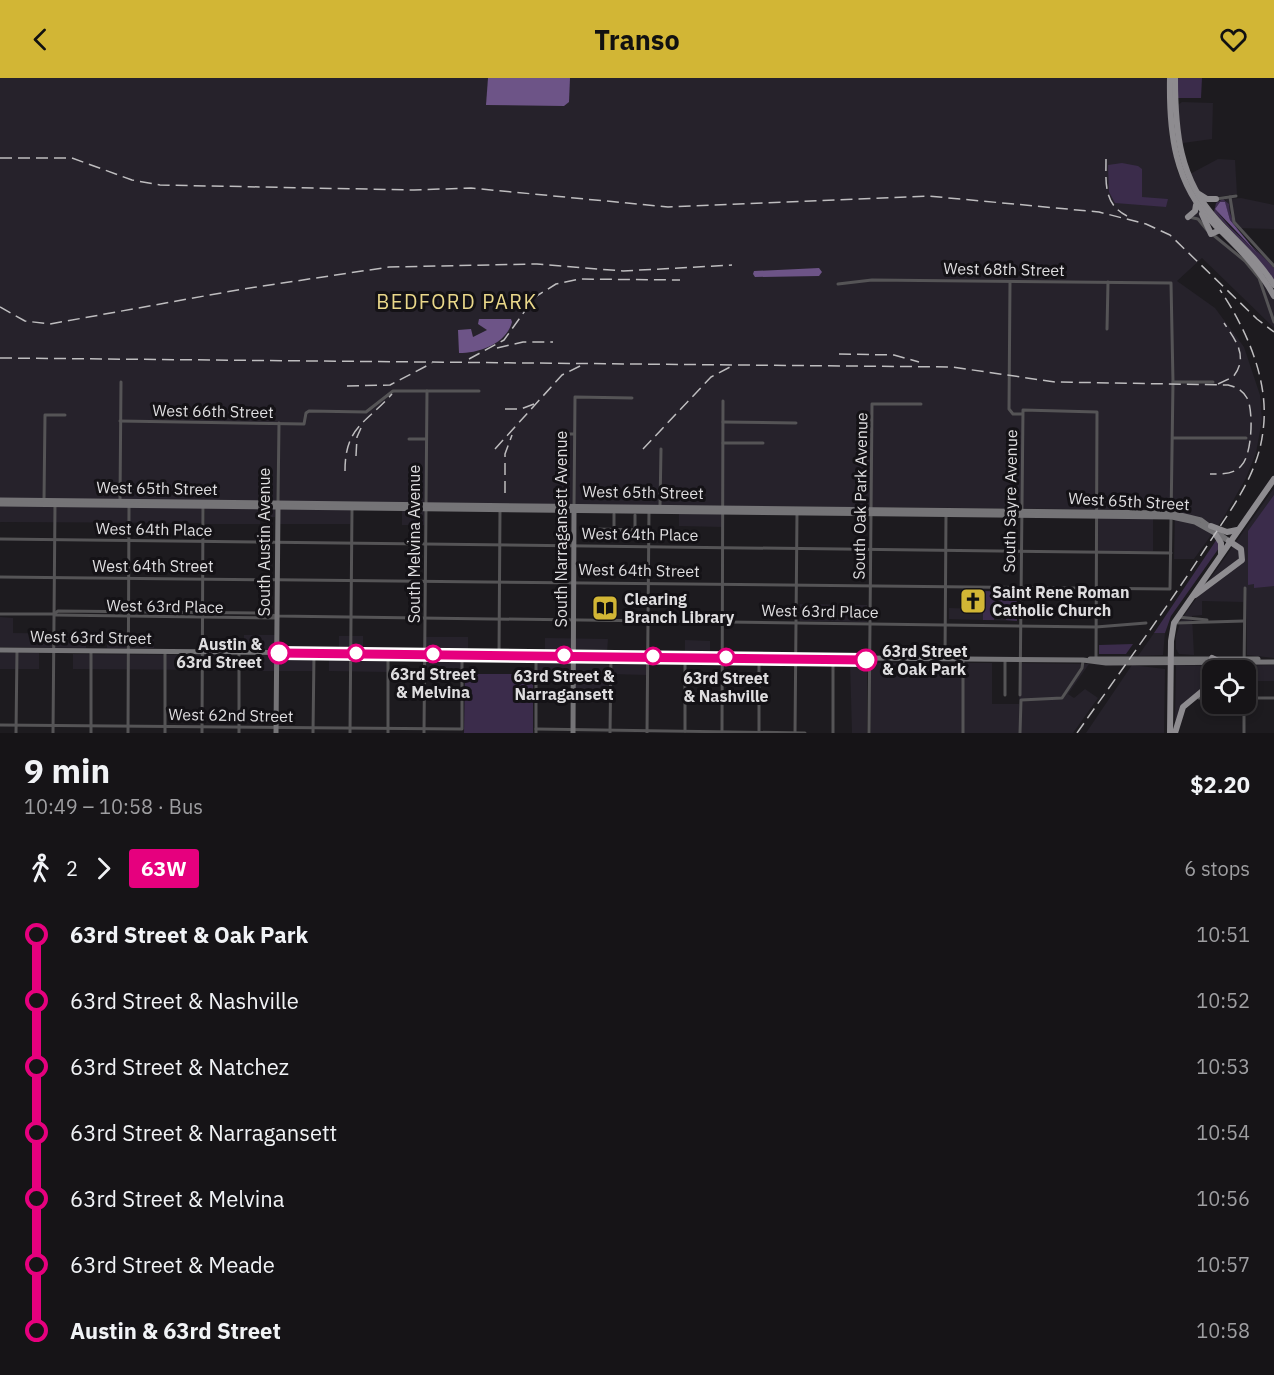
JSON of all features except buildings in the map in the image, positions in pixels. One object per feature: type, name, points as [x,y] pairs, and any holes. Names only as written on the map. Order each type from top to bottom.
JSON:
[{"type":"main road","points":[[1172,78],[1178,140],[1184,165],[1211,234],[1220,230]]},
{"type":"main road","points":[[1195,198],[1216,199]]},
{"type":"main road","points":[[1195,198],[1252,255],[1274,285]]},
{"type":"main road","points":[[1188,217],[1194,213],[1195,198]]},
{"type":"main road","points":[[1195,198],[1220,230],[1250,258],[1274,296]]},
{"type":"main road","points":[[1211,214],[1211,206],[1216,199]]},
{"type":"main road","points":[[1173,733],[1171,661],[1175,620],[1274,479]]},
{"type":"main road","points":[[1211,526],[1227,532],[1238,530]]},
{"type":"main road","points":[[1216,535],[1221,543],[1221,553]]},
{"type":"main road","points":[[1184,606],[1208,583],[1240,562],[1241,549],[1229,542]]},
{"type":"main road","points":[[1173,733],[1184,707],[1202,692]]},
{"type":"street","points":[[1216,199],[1236,196]]},
{"type":"street","points":[[1230,197],[1234,222],[1274,266]]},
{"type":"street","points":[[1188,217],[1198,219],[1211,234],[1248,264],[1259,278],[1274,322]]},
{"type":"street","name":"West 68th Street","points":[[838,284],[870,280],[1171,283],[1173,382]]},
{"type":"street","name":"South Sayre Avenue","points":[[1010,282],[1009,411],[1013,414],[1022,412],[1020,733]]},
{"type":"street","points":[[1107,328],[1108,282]]},
{"type":"street","points":[[120,503],[121,382]]},
{"type":"street","points":[[1171,553],[1173,382],[1212,382]]},
{"type":"street","name":"West 66th Street","points":[[120,421],[304,424],[306,413],[366,412],[393,391],[427,391]]},
{"type":"street","points":[[427,391],[479,391]]},
{"type":"street","name":"South Melvina Avenue","points":[[424,731],[427,391]]},
{"type":"street","name":"South Narragansett Avenue","points":[[573,731],[575,398],[632,398]]},
{"type":"street","points":[[722,732],[723,401]]},
{"type":"street","name":"South Oak Park Avenue","points":[[869,733],[872,404],[921,404]]},
{"type":"street","points":[[1022,412],[1097,412],[1096,660]]},
{"type":"street","points":[[44,502],[45,414],[65,415]]},
{"type":"street","points":[[723,422],[796,423]]},
{"type":"street","name":"South Austin Avenue","points":[[276,730],[279,423]]},
{"type":"street","points":[[559,434],[574,434]]},
{"type":"street","points":[[1173,438],[1246,438]]},
{"type":"street","points":[[409,439],[426,439]]},
{"type":"street","points":[[723,443],[764,443]]},
{"type":"street","points":[[660,508],[661,449]]},
{"type":"street","name":"West 65th Street","points":[[0,502],[1172,515],[1197,518],[1211,526],[1229,542]]},
{"type":"street","points":[[53,733],[55,502]]},
{"type":"street","points":[[128,733],[129,503]]},
{"type":"street","points":[[202,733],[203,504]]},
{"type":"street","points":[[350,733],[352,505]]},
{"type":"street","points":[[499,654],[500,507]]},
{"type":"street","points":[[647,732],[649,508]]},
{"type":"street","points":[[795,733],[797,510]]},
{"type":"street","points":[[945,660],[946,512]]},
{"type":"street","points":[[614,514],[614,531]]},
{"type":"street","points":[[635,514],[635,531]]},
{"type":"street","name":"West 65th Street","points":[[1172,515],[1195,522],[1229,542]]},
{"type":"street","points":[[592,530],[649,531]]},
{"type":"street","name":"West 64th Place","points":[[0,539],[1171,553]]},
{"type":"street","name":"West 64th Street","points":[[0,577],[574,581],[1170,589],[1171,553]]},
{"type":"street","points":[[1244,660],[1245,588]]},
{"type":"street","name":"West 63rd Place","points":[[0,614],[54,614],[58,611],[203,612],[274,614],[277,616],[1096,627],[1146,623]]},
{"type":"street","name":"West 63rd Place","points":[[54,614],[58,617],[128,618],[274,619],[277,616]]},
{"type":"street","points":[[1175,620],[1244,621]]},
{"type":"street","points":[[1175,620],[1209,621]]},
{"type":"street","name":"West 63rd Street","points":[[0,650],[870,660],[1171,661]]},
{"type":"street","points":[[16,733],[17,650]]},
{"type":"street","points":[[91,651],[91,733]]},
{"type":"street","points":[[165,652],[165,733]]},
{"type":"street","points":[[239,652],[239,733]]},
{"type":"street","points":[[313,733],[314,653]]},
{"type":"street","points":[[388,654],[388,731]]},
{"type":"street","name":"West 62nd Street","points":[[0,725],[239,727],[276,730],[350,728],[388,731],[462,729],[462,654]]},
{"type":"street","points":[[536,655],[536,731],[805,733]]},
{"type":"street","points":[[610,732],[611,656]]},
{"type":"street","points":[[685,657],[685,732]]},
{"type":"street","points":[[759,658],[759,733]]},
{"type":"street","points":[[1171,661],[1212,658],[1233,660]]},
{"type":"street","points":[[832,733],[833,659]]},
{"type":"street","points":[[963,660],[963,733]]},
{"type":"street","points":[[1005,660],[1005,695]]},
{"type":"street","points":[[1020,698],[1062,698],[1083,668],[1083,660]]},
{"type":"street","points":[[1171,661],[1202,665]]},
{"type":"street","points":[[1256,661],[1274,661]]},
{"type":"street","points":[[1256,698],[1274,698]]},
{"type":"street","points":[[1244,714],[1244,733]]},
{"type":"shaded area","points":[[0,78],[1169,78],[1169,133],[1177,170],[1185,187],[1207,226],[1253,267],[1274,300],[1274,328],[1202,258],[1177,281],[1215,308],[1244,347],[1260,395],[1262,420],[1256,453],[1246,478],[1222,520],[1194,559],[1174,559],[1175,510],[0,499]]},
{"type":"shaded area","points":[[488,78],[570,78],[569,102],[564,106],[486,105]]},
{"type":"shaded area","points":[[1178,78],[1202,78],[1201,98],[1178,98]]},
{"type":"shaded area","points":[[1182,102],[1213,103],[1212,139],[1183,143],[1179,134],[1178,105]]},
{"type":"shaded area","points":[[1218,159],[1235,160],[1237,194],[1210,198],[1200,194],[1190,174]]},
{"type":"shaded area","points":[[1122,163],[1142,169],[1142,197],[1168,199],[1166,207],[1115,203],[1109,192],[1108,165]]},
{"type":"shaded area","points":[[1241,198],[1274,205],[1274,229],[1237,228],[1225,199]]},
{"type":"shaded area","points":[[1223,199],[1229,204],[1230,213],[1241,233],[1230,220],[1225,203],[1220,202],[1215,209],[1230,227],[1274,268],[1274,282],[1257,258],[1214,212],[1216,203]]},
{"type":"shaded area","points":[[1220,202],[1225,202],[1230,220],[1257,253],[1215,209]]},
{"type":"shaded area","points":[[819,268],[822,272],[819,276],[755,277],[753,274],[754,271]]},
{"type":"shaded area","points":[[479,319],[511,319],[512,322],[504,336],[491,346],[459,353],[458,330],[471,329],[473,337],[487,330],[478,324]]},
{"type":"shaded area","points":[[1274,488],[1274,658],[1247,655],[1246,587],[1243,588],[1243,602],[1202,601],[1202,615],[1192,616],[1194,655],[1179,654],[1176,649],[1176,636],[1181,620]]},
{"type":"shaded area","points":[[1274,495],[1274,586],[1254,588],[1254,584],[1248,585],[1248,531]]},
{"type":"shaded area","points":[[0,505],[202,507],[202,523],[0,522]]},
{"type":"shaded area","points":[[205,507],[275,508],[275,517],[260,517],[260,524],[205,524]]},
{"type":"shaded area","points":[[280,507],[350,508],[350,524],[280,524]]},
{"type":"shaded area","points":[[402,509],[425,509],[424,525],[402,525]]},
{"type":"shaded area","points":[[679,512],[722,512],[722,527],[679,526]]},
{"type":"shaded area","points":[[1098,517],[1153,518],[1153,551],[1098,551]]},
{"type":"shaded area","points":[[1217,539],[1219,548],[1171,616],[1165,633],[1154,633]]},
{"type":"shaded area","points":[[983,591],[1017,592],[1017,621],[949,619],[949,608],[983,609]]},
{"type":"shaded area","points":[[983,591],[1017,592],[1017,621],[1006,620],[1006,613],[995,613],[994,620],[983,620]]},
{"type":"shaded area","points":[[800,604],[867,605],[867,622],[800,621]]},
{"type":"shaded area","points":[[0,617],[13,618],[13,633],[86,634],[86,648],[0,647]]},
{"type":"shaded area","points":[[1154,633],[1165,633],[1163,655],[1138,656]]},
{"type":"shaded area","points":[[107,634],[154,635],[154,648],[107,648]]},
{"type":"shaded area","points":[[244,635],[277,635],[277,649],[244,649]]},
{"type":"shaded area","points":[[339,636],[363,636],[363,650],[339,650]]},
{"type":"shaded area","points":[[426,637],[468,637],[468,651],[426,651]]},
{"type":"shaded area","points":[[545,638],[608,639],[607,653],[545,653]]},
{"type":"shaded area","points":[[685,640],[710,641],[710,655],[685,655]]},
{"type":"shaded area","points":[[1133,644],[1126,654],[1099,654],[1099,645]]},
{"type":"shaded area","points":[[0,653],[39,653],[39,669],[0,669]]},
{"type":"shaded area","points":[[73,654],[218,655],[217,670],[73,669]]},
{"type":"shaded area","points":[[259,655],[313,655],[313,671],[259,671]]},
{"type":"shaded area","points":[[329,655],[388,656],[388,672],[329,671]]},
{"type":"shaded area","points":[[426,656],[462,657],[462,672],[426,672]]},
{"type":"shaded area","points":[[537,658],[647,659],[647,675],[610,674],[610,691],[573,691],[573,673],[537,673]]},
{"type":"shaded area","points":[[850,662],[867,664],[867,733],[852,733]]},
{"type":"shaded area","points":[[874,663],[992,663],[992,704],[1019,704],[1020,663],[1089,664],[1068,694],[1074,698],[1085,689],[1098,698],[1073,733],[871,733],[871,665]]},
{"type":"shaded area","points":[[1132,665],[1165,669],[1164,733],[1086,733]]},
{"type":"shaded area","points":[[1176,665],[1202,666],[1202,690],[1179,711],[1175,721]]},
{"type":"shaded area","points":[[1256,665],[1274,665],[1274,681],[1256,681]]},
{"type":"shaded area","points":[[465,674],[533,674],[533,733],[464,733]]},
{"type":"railway","points":[[0,158],[72,158],[132,180],[160,185],[414,190],[471,188],[668,207],[928,196],[1099,212],[1146,224],[1170,235],[1257,319],[1274,332]]},
{"type":"railway","points":[[1106,159],[1106,184],[1110,199],[1119,211],[1127,216]]},
{"type":"railway","points":[[0,307],[25,321],[50,324],[243,289],[389,267],[537,264],[623,271],[732,265]]},
{"type":"railway","points":[[469,359],[504,340],[535,297],[556,284],[579,279],[680,280]]},
{"type":"railway","points":[[1077,733],[1158,619],[1223,521],[1241,493],[1255,463],[1263,431],[1263,394],[1260,375],[1247,339],[1220,290]]},
{"type":"railway","points":[[1218,384],[1233,377],[1240,363],[1239,349],[1224,323]]},
{"type":"railway","points":[[497,348],[523,342],[553,342]]},
{"type":"railway","points":[[839,354],[894,355],[919,362]]},
{"type":"railway","points":[[0,358],[952,367],[1055,382],[1228,385],[1244,393],[1247,398],[1251,413],[1250,444],[1245,461],[1238,469],[1227,473],[1210,474]]},
{"type":"railway","points":[[347,386],[390,385],[432,363]]},
{"type":"railway","points":[[495,449],[562,375],[582,365]]},
{"type":"railway","points":[[643,449],[711,377],[730,367]]},
{"type":"railway","points":[[345,471],[346,456],[353,435],[358,427],[392,394]]},
{"type":"railway","points":[[505,409],[521,409],[534,404]]},
{"type":"railway","points":[[356,456],[357,437],[361,428]]},
{"type":"railway","points":[[505,493],[505,454],[512,435]]},
{"type":"bus line","name":"63W","points":[[279,653],[866,660]]},
{"type":"place","name":"Saint Rene Roman Catholic Church","points":[[973,601]]},
{"type":"place","name":"Clearing Branch Library","points":[[605,608]]},
{"type":"place","name":"Austin & 63rd Street","points":[[279,653]]},
{"type":"place","name":"63rd Street & Melvina","points":[[433,654]]},
{"type":"place","name":"63rd Street & Narragansett","points":[[564,655]]},
{"type":"place","name":"63rd Street & Nashville","points":[[726,657]]},
{"type":"place","name":"63rd Street & Oak Park","points":[[866,660]]},
{"type":"district","name":"BEDFORD PARK","points":[[457,301]]}]
